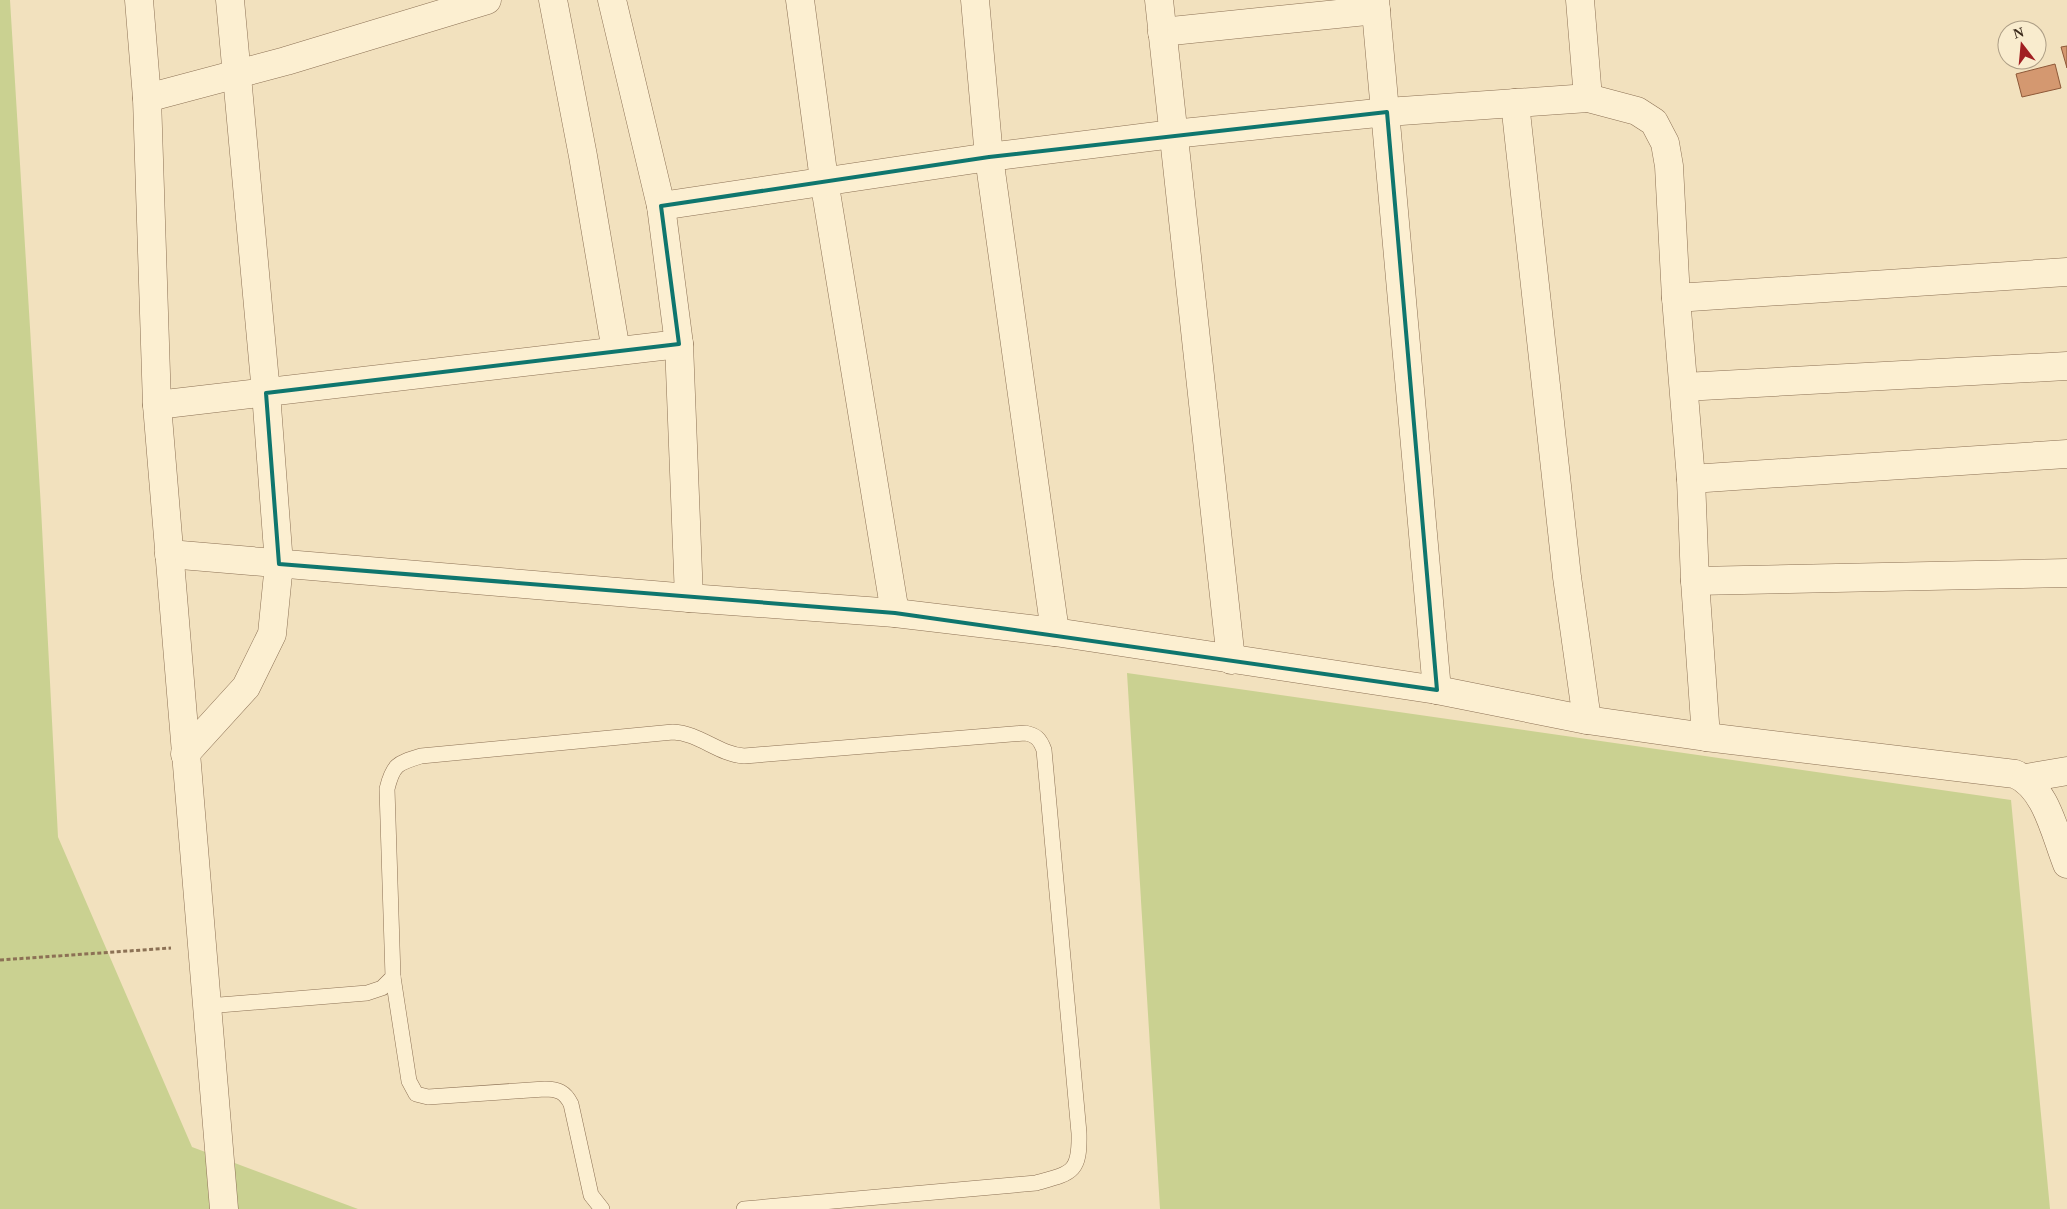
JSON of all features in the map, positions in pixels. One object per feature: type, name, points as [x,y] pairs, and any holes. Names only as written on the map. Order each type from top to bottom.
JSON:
[{"type":"street","points":[[139,0],[147,98],[157,405],[224,1209]]},
{"type":"street","points":[[186,754],[246,687],[272,634],[279,564],[266,393],[230,0]]},
{"type":"street","points":[[147,98],[236,74],[487,0]]},
{"type":"street","points":[[553,0],[585,165],[616,351]]},
{"type":"street","points":[[612,0],[661,206],[679,344],[689,598]]},
{"type":"street","points":[[800,0],[824,180],[895,613]]},
{"type":"street","points":[[975,0],[989,157],[1055,632]]},
{"type":"street","points":[[1159,0],[1231,660]]},
{"type":"street","points":[[1580,0],[1588,98]]},
{"type":"street","points":[[1162,32],[1376,5],[1387,112],[1436,690]]},
{"type":"street","points":[[661,206],[824,180],[989,157],[1173,134],[1387,112],[1588,98],[1637,111],[1654,122],[1665,142],[1669,166],[1676,298],[1691,479],[1695,581],[1706,736]]},
{"type":"street","points":[[1515,103],[1567,577],[1587,720]]},
{"type":"street","points":[[1676,298],[2067,272]]},
{"type":"street","points":[[157,405],[679,344]]},
{"type":"street","points":[[1684,387],[2067,366]]},
{"type":"street","points":[[1691,479],[2067,454]]},
{"type":"street","points":[[169,554],[689,598],[895,613],[1055,632],[1436,690],[1587,720],[2015,774],[2026,778],[2067,771]]},
{"type":"street","points":[[1695,581],[2067,573]]},
{"type":"street","points":[[2026,778],[2044,805],[2067,864]]},
{"type":"lane","points":[[602,1209],[591,1195],[571,1104],[567,1095],[556,1089],[544,1089],[428,1097],[416,1094],[409,1081],[393,977],[387,789],[391,772],[400,763],[421,756],[673,732],[693,735],[728,753],[744,756],[1025,733],[1034,735],[1041,740],[1044,750],[1060,906],[1079,1133],[1080,1156],[1072,1170],[1058,1177],[1036,1183],[744,1209]]},
{"type":"lane","points":[[207,1006],[367,992],[382,988],[393,977]]},
{"type":"path","points":[[0,960],[202,945]]},
{"type":"highlighted area","points":[[1387,112],[1437,690],[895,613],[279,564],[266,393],[679,344],[661,206],[989,157]]},
{"type":"green space","points":[[0,0],[10,0],[41,508],[58,837],[192,1147],[358,1209],[0,1209]]},
{"type":"green space","points":[[1127,673],[2011,800],[2050,1209],[1160,1209]]},
{"type":"building","points":[[2067,46],[2067,68],[2061,47]]},
{"type":"building","points":[[2055,64],[2061,88],[2022,97],[2016,74],[2032,70],[2047,70],[2047,66]]}]
